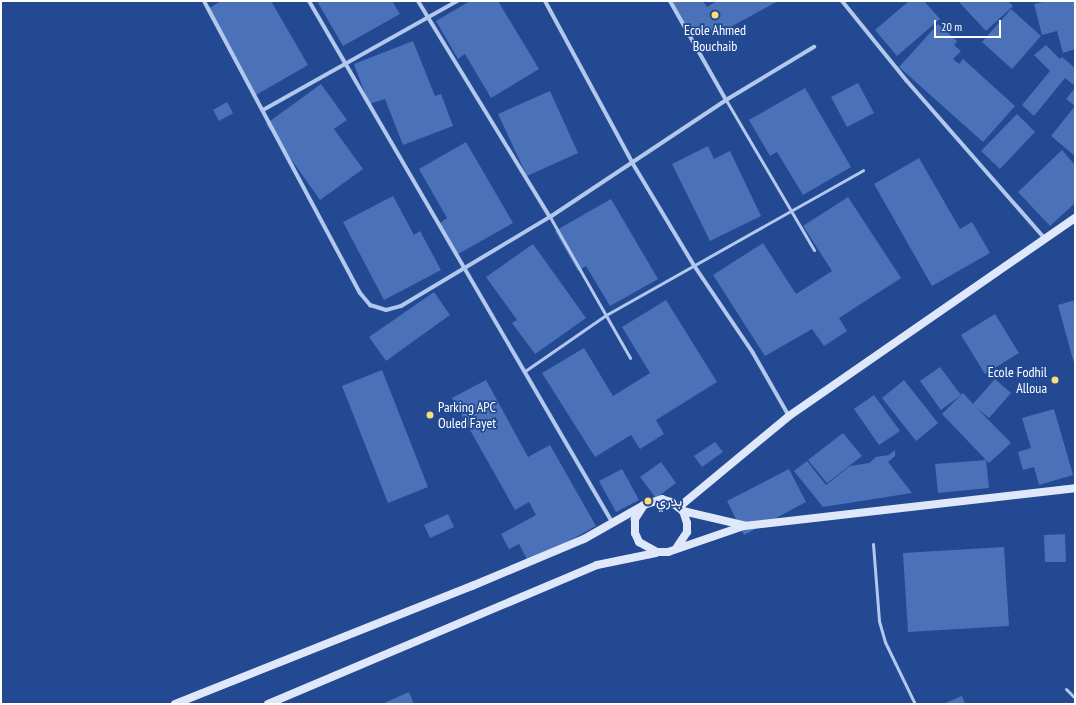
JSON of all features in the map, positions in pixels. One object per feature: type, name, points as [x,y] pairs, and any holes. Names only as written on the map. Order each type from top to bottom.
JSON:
[{"type":"main road","points":[[681,509],[789,416],[1046,240],[1075,218]]},
{"type":"main road","points":[[268,704],[597,565],[677,547],[744,526],[1075,488]]},
{"type":"main road","points":[[175,704],[472,586],[584,539],[644,505],[662,500],[681,509],[744,526]]},
{"type":"main road","points":[[644,505],[635,519],[635,533],[639,542],[657,552]]},
{"type":"main road","points":[[677,547],[687,532],[687,523],[681,509]]},
{"type":"street","points":[[204,1],[360,293],[370,305],[386,310],[394,309],[550,217],[633,164],[726,100],[814,47]]},
{"type":"street","points":[[309,1],[612,522]]},
{"type":"street","points":[[418,1],[550,217]]},
{"type":"street","points":[[263,110],[428,19],[457,1]]},
{"type":"street","points":[[545,1],[633,164],[693,264],[754,354],[789,416]]},
{"type":"street","points":[[670,1],[726,100]]},
{"type":"street","points":[[842,1],[906,80],[1046,240]]},
{"type":"lane","points":[[726,100],[814,250]]},
{"type":"lane","points":[[525,371],[606,315],[693,264],[863,170]]},
{"type":"lane","points":[[550,217],[630,358]]},
{"type":"lane","points":[[873,544],[879,621],[885,642],[915,704]]},
{"type":"lane","points":[[1066,689],[1075,698]]},
{"type":"building","points":[[221,1],[271,1],[308,65],[256,95],[206,10]]},
{"type":"building","points":[[317,1],[392,1],[400,14],[343,46]]},
{"type":"building","points":[[470,1],[498,1],[539,69],[491,98],[465,54],[458,59],[436,21]]},
{"type":"building","name":"Ecole Ahmed Bouchaib","points":[[668,1],[703,1],[707,7],[717,1],[778,1],[714,36],[710,28],[691,38]]},
{"type":"building","points":[[909,1],[924,1],[940,19],[897,56],[875,30]]},
{"type":"building","points":[[958,1],[1008,1],[1013,6],[986,31]]},
{"type":"building","points":[[1047,1],[1075,1],[1075,49],[1063,53],[1057,31],[1042,35],[1034,4]]},
{"type":"building","points":[[1011,9],[1041,36],[1012,69],[982,42]]},
{"type":"building","points":[[938,24],[957,41],[954,45],[961,51],[953,59],[959,64],[963,59],[1015,106],[983,142],[899,67]]},
{"type":"building","points":[[413,41],[435,96],[441,94],[453,126],[403,145],[385,99],[369,104],[354,64]]},
{"type":"building","points":[[1046,45],[1060,59],[1062,57],[1075,68],[1075,86],[1065,78],[1034,116],[1022,105],[1050,71],[1034,55]]},
{"type":"building","points":[[858,83],[874,113],[847,127],[831,97]]},
{"type":"building","points":[[321,84],[347,120],[334,129],[363,169],[320,200],[266,124]]},
{"type":"building","points":[[805,88],[851,167],[803,195],[777,152],[770,156],[749,120]]},
{"type":"building","points":[[1075,88],[1075,106],[1066,99]]},
{"type":"building","points":[[550,91],[578,153],[527,176],[498,114]]},
{"type":"building","points":[[227,102],[233,113],[219,121],[213,110]]},
{"type":"building","points":[[1075,106],[1075,156],[1051,136]]},
{"type":"building","points":[[1017,114],[1035,132],[1000,169],[981,151]]},
{"type":"building","points":[[466,142],[513,223],[458,254],[440,223],[447,218],[419,169]]},
{"type":"building","points":[[708,146],[714,159],[730,151],[761,216],[710,241],[672,164]]},
{"type":"building","points":[[1062,150],[1075,165],[1075,203],[1050,226],[1018,192]]},
{"type":"building","points":[[919,158],[960,229],[972,222],[990,253],[932,286],[874,184]]},
{"type":"building","points":[[393,196],[414,235],[420,231],[441,270],[384,300],[343,222]]},
{"type":"building","points":[[848,197],[901,278],[839,318],[847,331],[824,346],[812,329],[765,356],[713,275],[763,243],[796,294],[832,271],[803,226]]},
{"type":"building","points":[[611,199],[658,279],[610,306],[586,266],[578,271],[555,231]]},
{"type":"building","points":[[533,244],[586,318],[535,354],[512,323],[517,320],[486,277]]},
{"type":"building","points":[[434,292],[450,315],[386,361],[369,337]]},
{"type":"building","points":[[666,300],[717,382],[656,420],[664,434],[640,449],[631,435],[595,457],[542,373],[584,348],[613,396],[650,373],[622,327]]},
{"type":"building","points":[[1075,300],[1075,367],[1058,305]]},
{"type":"building","points":[[995,314],[1019,353],[985,374],[961,335]]},
{"type":"building","points":[[940,367],[961,395],[941,410],[920,381]]},
{"type":"building","points":[[382,370],[428,487],[388,503],[342,386]]},
{"type":"building","points":[[995,379],[1011,393],[989,418],[976,407],[1011,443],[989,463],[942,414],[963,393],[973,404]]},
{"type":"building","points":[[486,380],[528,457],[550,445],[596,526],[529,563],[519,544],[509,549],[501,534],[536,515],[529,502],[515,510],[452,398]]},
{"type":"building","points":[[904,380],[938,423],[916,441],[882,398]]},
{"type":"building","points":[[874,395],[900,431],[879,445],[854,409]]},
{"type":"building","points":[[1054,409],[1073,475],[1039,485],[1034,467],[1023,470],[1018,452],[1031,448],[1022,418]]},
{"type":"building","points":[[843,433],[862,456],[827,483],[808,460]]},
{"type":"building","points":[[715,442],[723,452],[702,467],[694,456]]},
{"type":"building","points":[[895,450],[895,456],[888,462],[912,493],[823,507],[794,471],[807,461],[826,485],[850,466],[869,463],[876,457],[889,455]]},
{"type":"building","points":[[986,460],[989,488],[938,493],[935,464]]},
{"type":"building","points":[[661,462],[676,483],[656,498],[640,477]]},
{"type":"building","points":[[622,469],[639,500],[616,512],[599,481]]},
{"type":"building","points":[[789,469],[806,502],[744,535],[727,501]]},
{"type":"building","points":[[448,514],[454,527],[430,538],[424,525]]},
{"type":"building","points":[[1065,534],[1066,562],[1045,562],[1044,535]]},
{"type":"building","points":[[1004,547],[1009,626],[908,632],[903,553]]},
{"type":"building","points":[[409,692],[414,704],[382,704]]},
{"type":"building","points":[[962,696],[965,704],[943,704]]},
{"type":"place","name":"Ecole Ahmed Bouchaib","points":[[715,15]]},
{"type":"place","name":"Ecole Fodhil Alloua","points":[[1055,380]]},
{"type":"place","name":"Parking APC Ouled Fayet","points":[[430,415]]},
{"type":"place","name":"بدري","points":[[648,501]]}]
